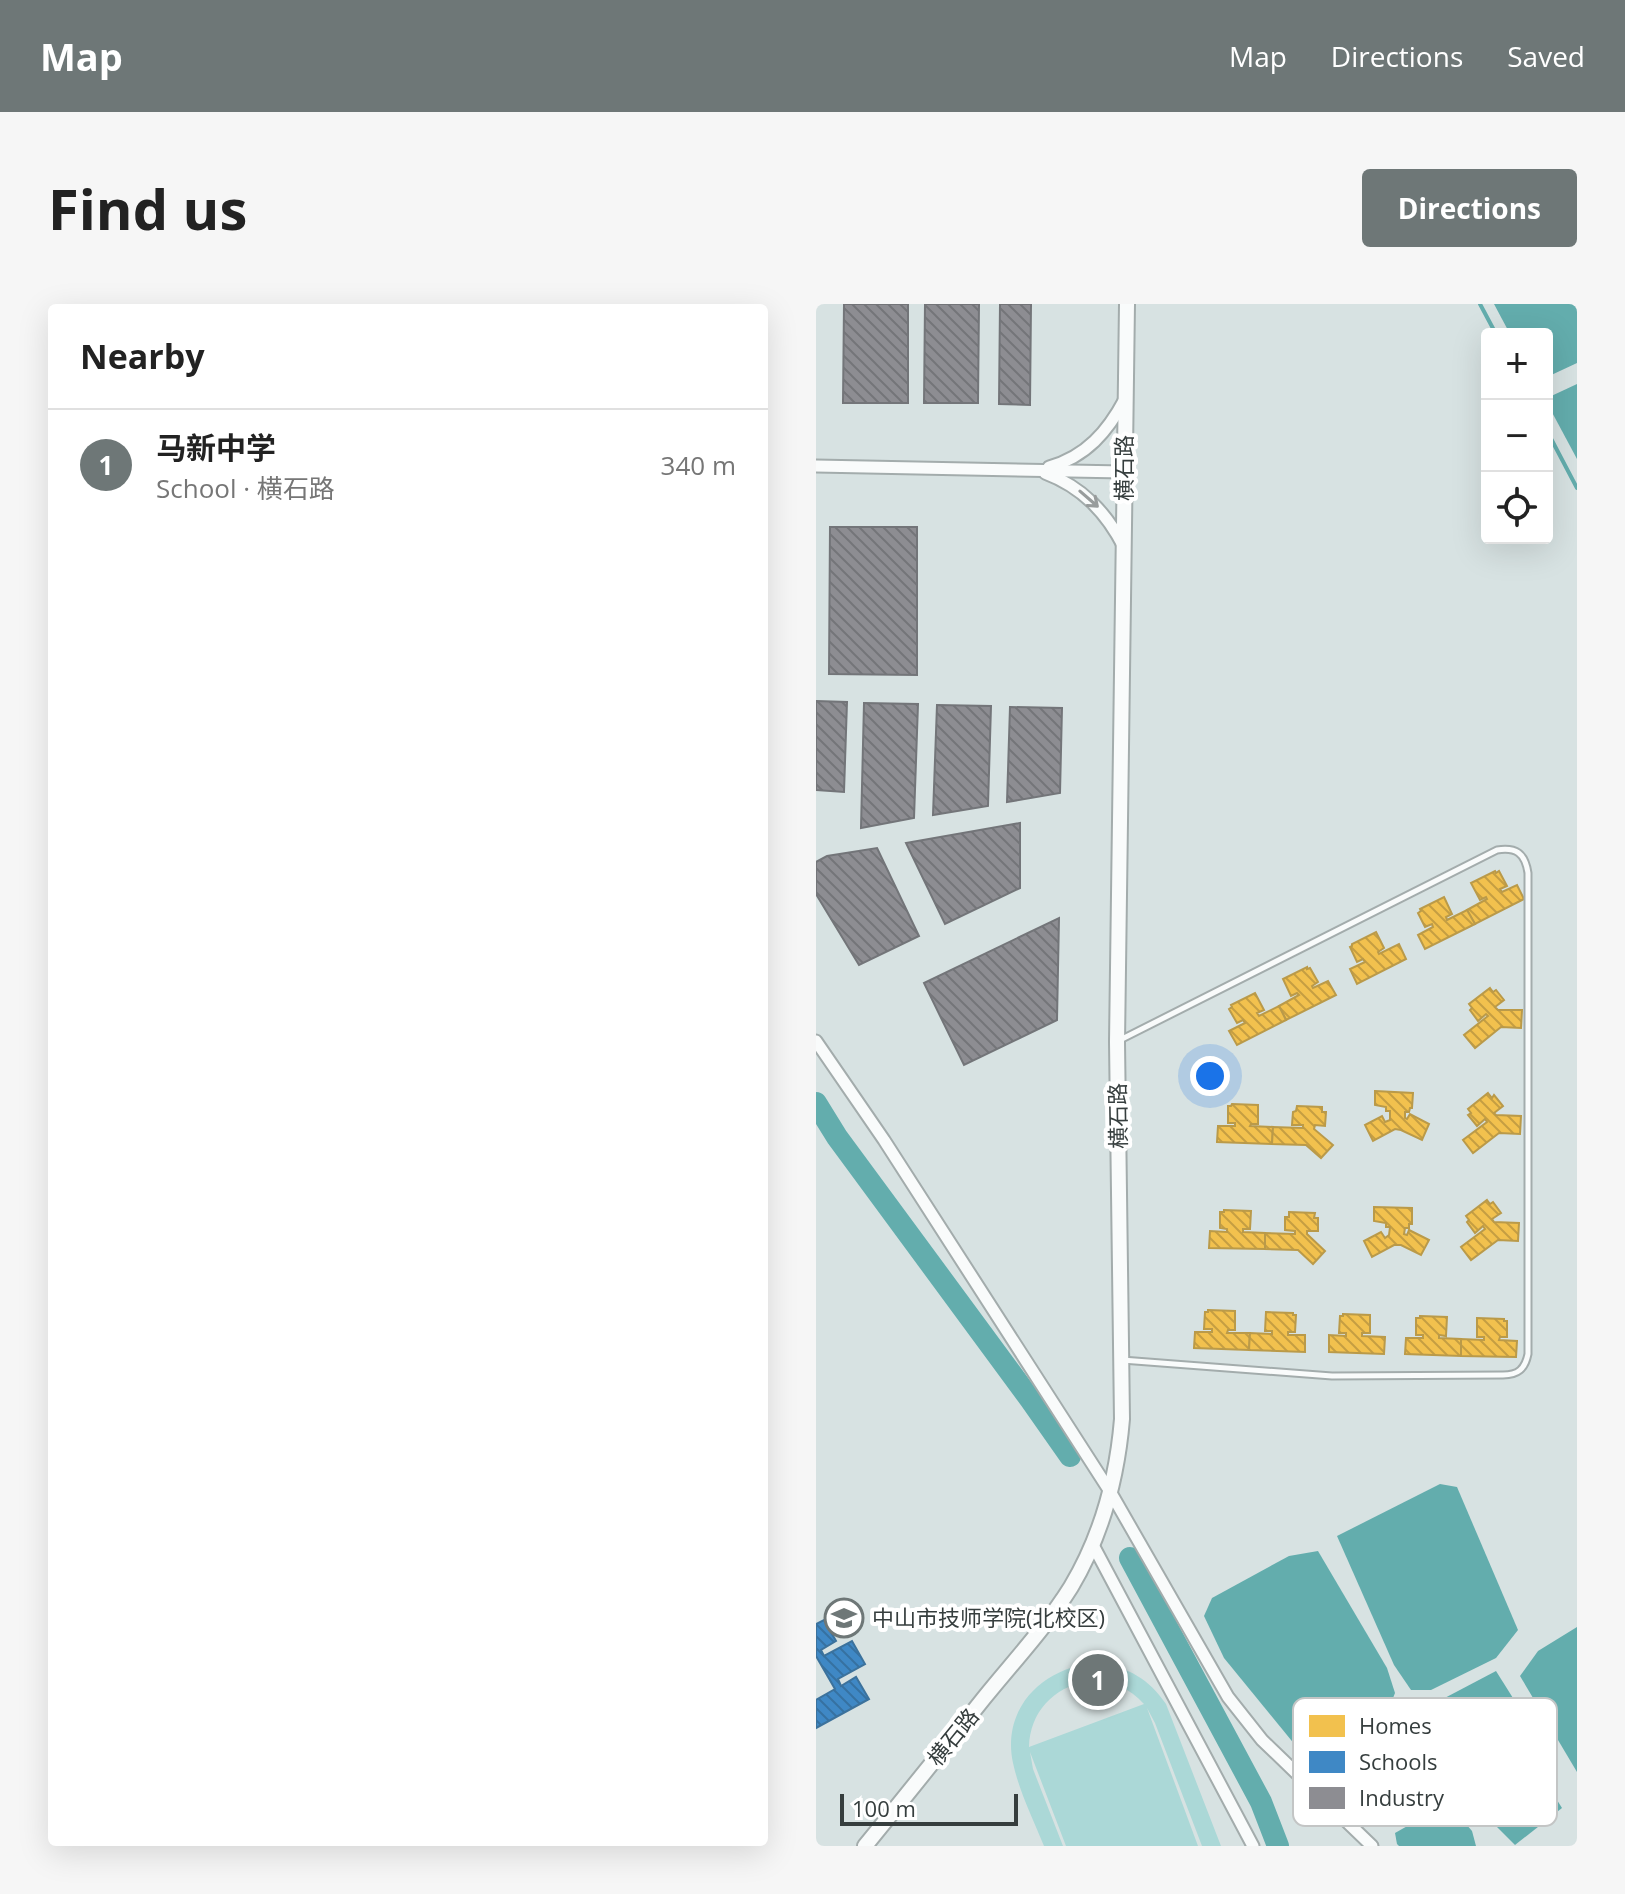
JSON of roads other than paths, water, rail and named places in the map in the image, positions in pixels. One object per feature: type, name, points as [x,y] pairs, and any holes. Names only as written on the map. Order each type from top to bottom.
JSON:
[{"type":"main road","name":"横石路","points":[[865,1846],[1055,1610],[1076,1578],[1093,1545],[1111,1493],[1120,1444],[1122,1360],[1117,1042],[1127,304]]},
{"type":"street","points":[[1037,470],[1060,464],[1090,446],[1114,420],[1125,399]]},
{"type":"street","points":[[816,466],[1124,472]]},
{"type":"street","points":[[1037,470],[1080,491],[1113,526],[1124,547]]},
{"type":"street","points":[[816,1041],[884,1140],[1111,1493],[1214,1676],[1262,1740],[1293,1770]]},
{"type":"street","points":[[1093,1545],[1253,1846]]},
{"type":"street","points":[[1351,1826],[1372,1846]]},
{"type":"lane","points":[[1117,1042],[1497,850],[1508,848],[1526,861],[1528,1354],[1521,1371],[1512,1375],[1332,1376],[1122,1360]]},
{"type":"waterway","points":[[1480,304],[1493,328]]},
{"type":"waterway","points":[[1553,442],[1577,488]]},
{"type":"waterway","points":[[816,1103],[837,1137],[1070,1456]]},
{"type":"waterway","points":[[1130,1558],[1261,1802],[1278,1846]]},
{"type":"place","name":"中山市技师学院(北校区)","points":[[844,1618]]},
{"type":"place","name":"马新中学","points":[[1098,1680]]}]
